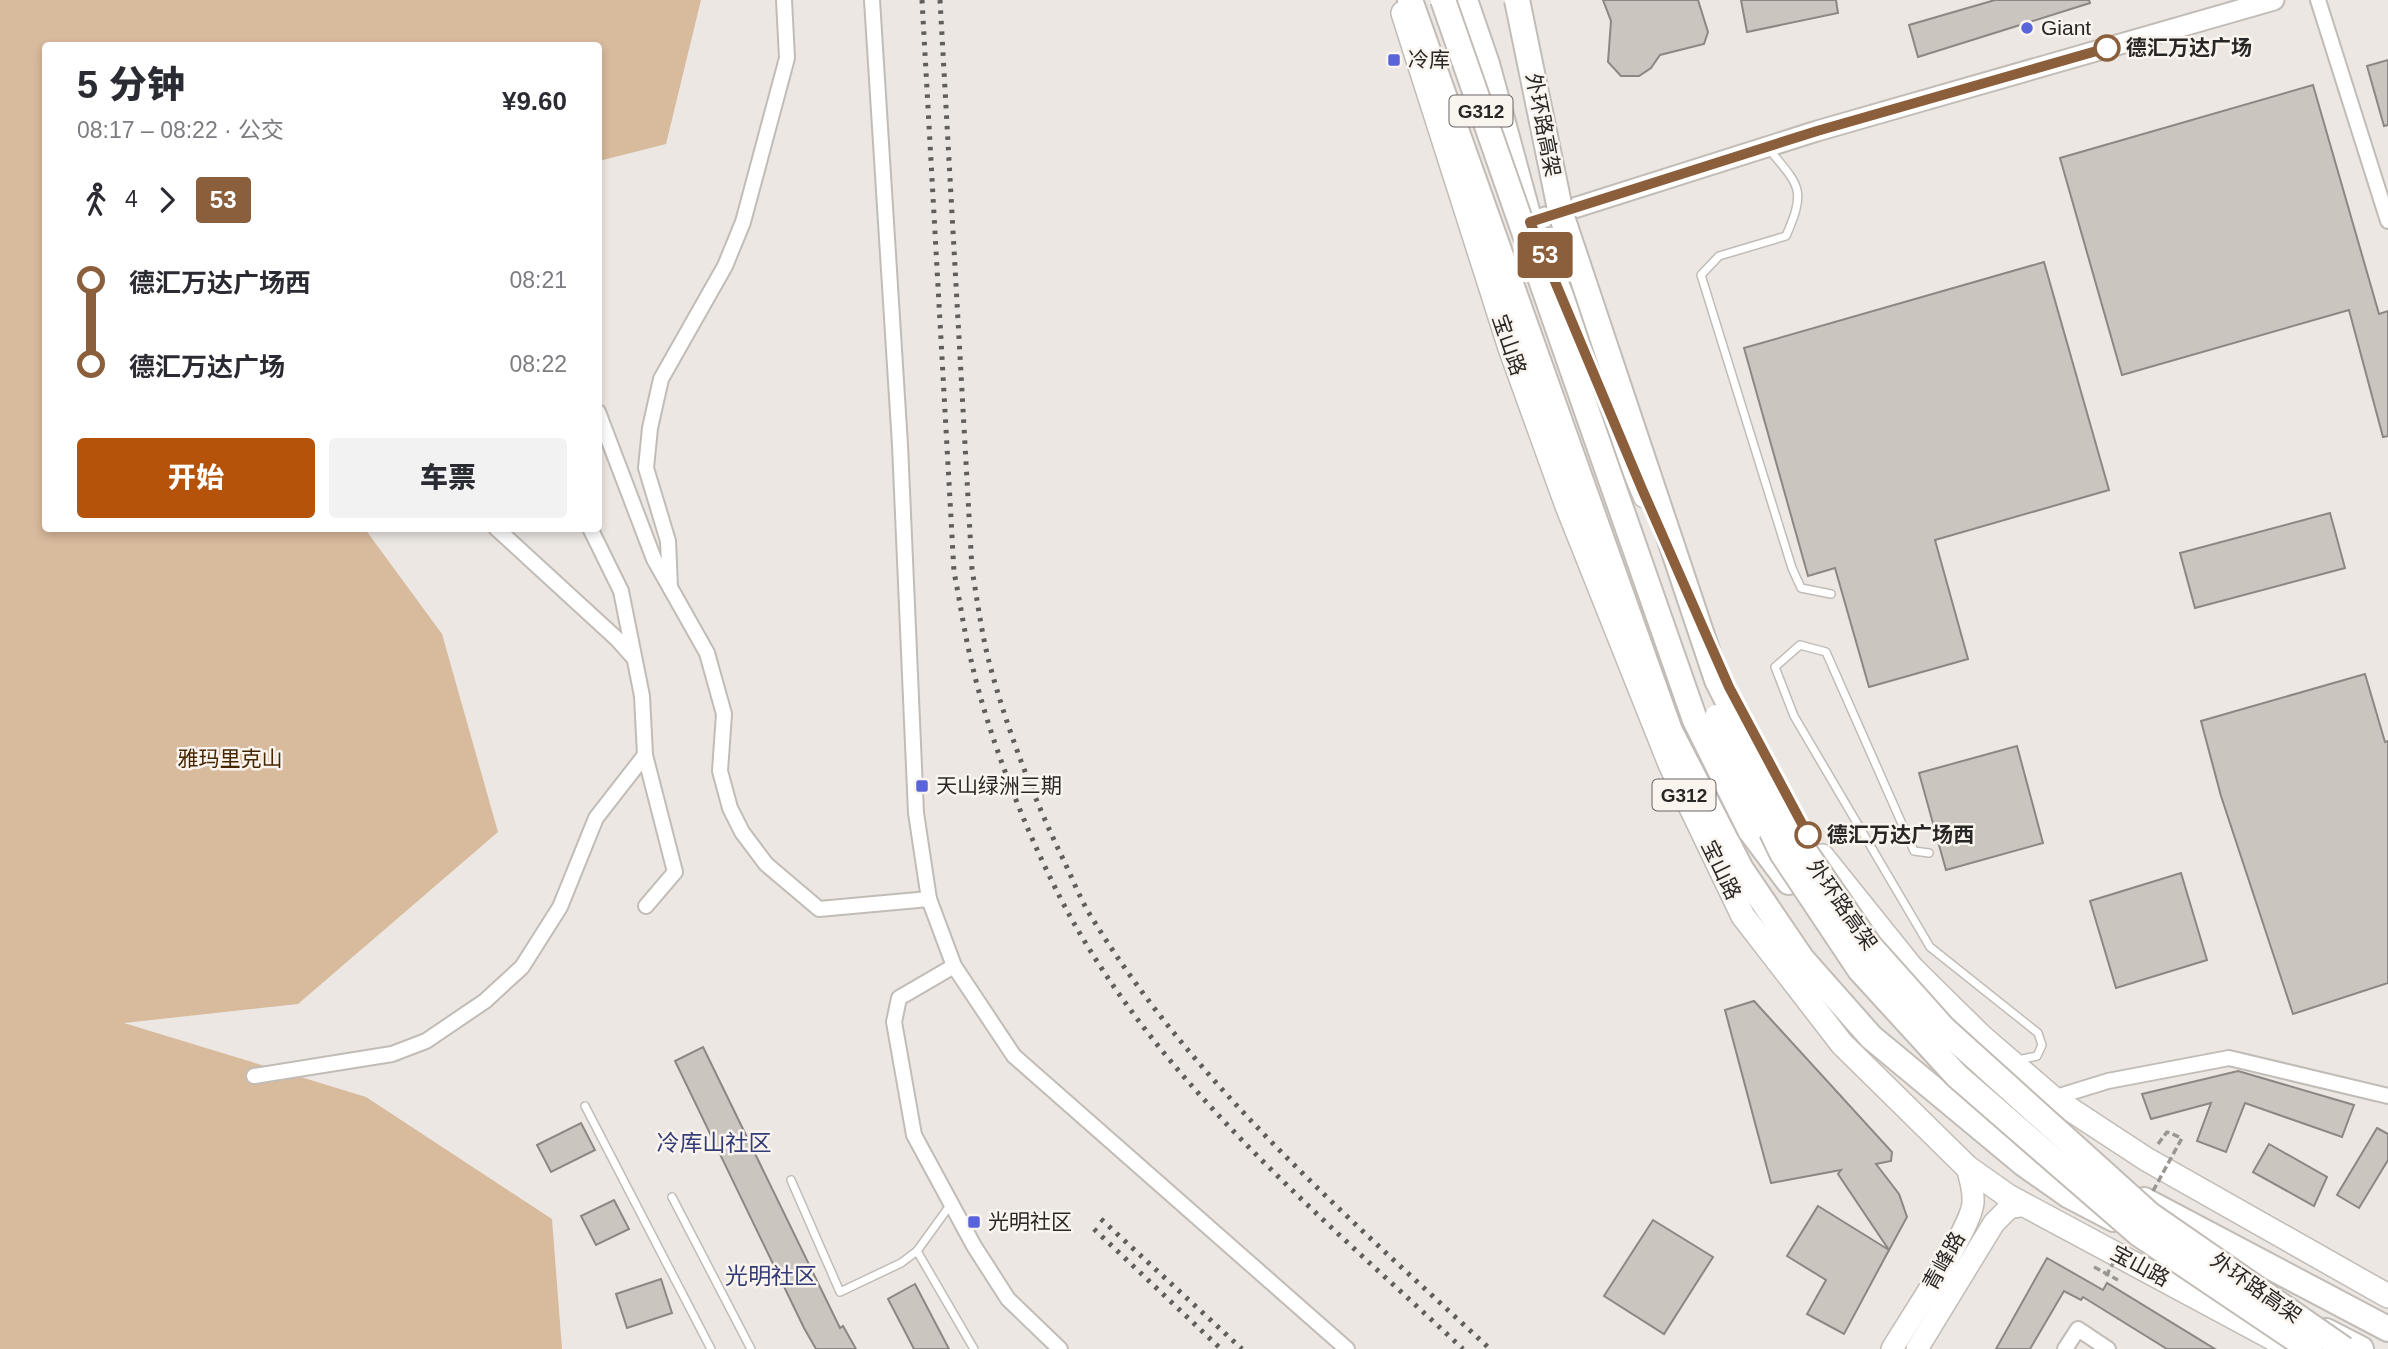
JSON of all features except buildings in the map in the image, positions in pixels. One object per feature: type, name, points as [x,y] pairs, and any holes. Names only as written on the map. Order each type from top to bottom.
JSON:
[{"type":"highway","points":[[1410,0],[1670,731],[1741,869],[1802,959],[1871,1037],[2024,1164],[2068,1195],[2361,1349]]},
{"type":"highway","points":[[1443,0],[1695,720],[1749,830],[1832,935],[1969,1079],[2040,1141],[2080,1166],[2388,1329]]},
{"type":"highway","points":[[1465,0],[1487,64],[1530,222]]},
{"type":"highway","name":"外环路高架","points":[[1505,0],[1550,237],[1710,702],[1782,853],[1860,970],[1957,1076],[2139,1234],[2310,1349]]},
{"type":"highway","name":"外环路高架","points":[[1517,0],[1565,227],[1717,680],[1799,844],[1869,945],[1944,1029],[2149,1214],[2344,1349]]},
{"type":"main road","name":"宝山路","points":[[1398,0],[1510,348],[1567,506],[1670,764],[1743,916],[1842,1044],[1967,1167],[2026,1205],[2292,1349]]},
{"type":"main road","name":"G312","points":[[1433,0],[1729,687],[1808,835],[1850,895],[1912,968],[2053,1098],[2146,1159],[2388,1296]]},
{"type":"main road","name":"青峰路","points":[[1892,1349],[1941,1269],[1973,1206],[1973,1186],[1967,1167]]},
{"type":"main road","name":"青峰路","points":[[1917,1349],[1994,1223],[2010,1208],[2026,1205]]},
{"type":"street","points":[[670,592],[668,541],[646,468],[650,428],[661,379],[725,265],[743,222],[787,58],[784,0]]},
{"type":"street","points":[[872,0],[900,445],[916,813],[929,899],[954,966],[1014,1056],[1347,1349]]},
{"type":"street","points":[[1530,222],[1768,147],[2274,0]]},
{"type":"street","points":[[2318,0],[2386,204],[2388,221]]},
{"type":"street","points":[[602,422],[654,559],[706,653],[724,714],[720,771],[730,808],[766,864],[819,909],[929,899]]},
{"type":"street","points":[[500,532],[608,630],[634,659]]},
{"type":"street","points":[[592,532],[621,591],[642,696],[645,755],[675,872],[646,906]]},
{"type":"street","points":[[254,1076],[392,1054],[426,1041],[485,1001],[522,967],[560,907],[596,818],[645,755]]},
{"type":"street","points":[[954,966],[900,998],[894,1022],[914,1135],[951,1204],[1008,1299],[1060,1349]]},
{"type":"street","points":[[2053,1098],[2108,1081],[2229,1058],[2388,1096]]},
{"type":"street","points":[[2065,1349],[2078,1329],[2108,1349]]},
{"type":"lane","points":[[1768,147],[1797,183],[1799,207],[1786,236],[1719,256],[1701,275],[1792,568],[1801,588],[1831,594]]},
{"type":"lane","points":[[1929,853],[1914,851],[1826,652],[1800,645],[1775,667],[1794,716],[1930,947],[2038,1033],[2042,1045],[2037,1056],[2025,1061],[2007,1058]]},
{"type":"lane","points":[[586,1106],[711,1349]]},
{"type":"lane","points":[[791,1180],[840,1292],[901,1263],[917,1251],[951,1204]]},
{"type":"lane","points":[[673,1197],[751,1349]]},
{"type":"lane","points":[[917,1251],[974,1349]]},
{"type":"path","points":[[2167,1132],[2182,1138]]},
{"type":"green space","name":"雅玛里克山","points":[[0,0],[701,0],[666,144],[602,160],[602,42],[42,42],[42,532],[367,532],[442,634],[498,832],[298,1004],[124,1023],[366,1097],[552,1219],[562,1349],[0,1349]]},
{"type":"railway","points":[[922,0],[954,572],[979,692],[1014,796],[1044,865],[1075,925],[1114,986],[1157,1044],[1203,1099],[1304,1202],[1463,1349]]},
{"type":"railway","points":[[940,0],[972,569],[988,658],[1003,710],[1031,787],[1088,911],[1133,980],[1178,1038],[1276,1147],[1490,1349]]},
{"type":"railway","points":[[1101,1219],[1242,1349]]},
{"type":"railway","points":[[1094,1229],[1221,1349]]},
{"type":"bus line","name":"53","points":[[1808,835],[1729,687],[1530,222],[1817,131],[2107,48]]},
{"type":"place","name":"Giant","points":[[2027,28]]},
{"type":"place","name":"德汇万达广场","points":[[2107,48]]},
{"type":"place","name":"冷库","points":[[1394,60]]},
{"type":"place","name":"天山绿洲三期","points":[[922,786]]},
{"type":"place","name":"德汇万达广场西","points":[[1808,835]]},
{"type":"place","name":"光明社区","points":[[974,1222]]},
{"type":"district","name":"冷库山社区","points":[[714,1143]]},
{"type":"district","name":"光明社区","points":[[771,1276]]}]
